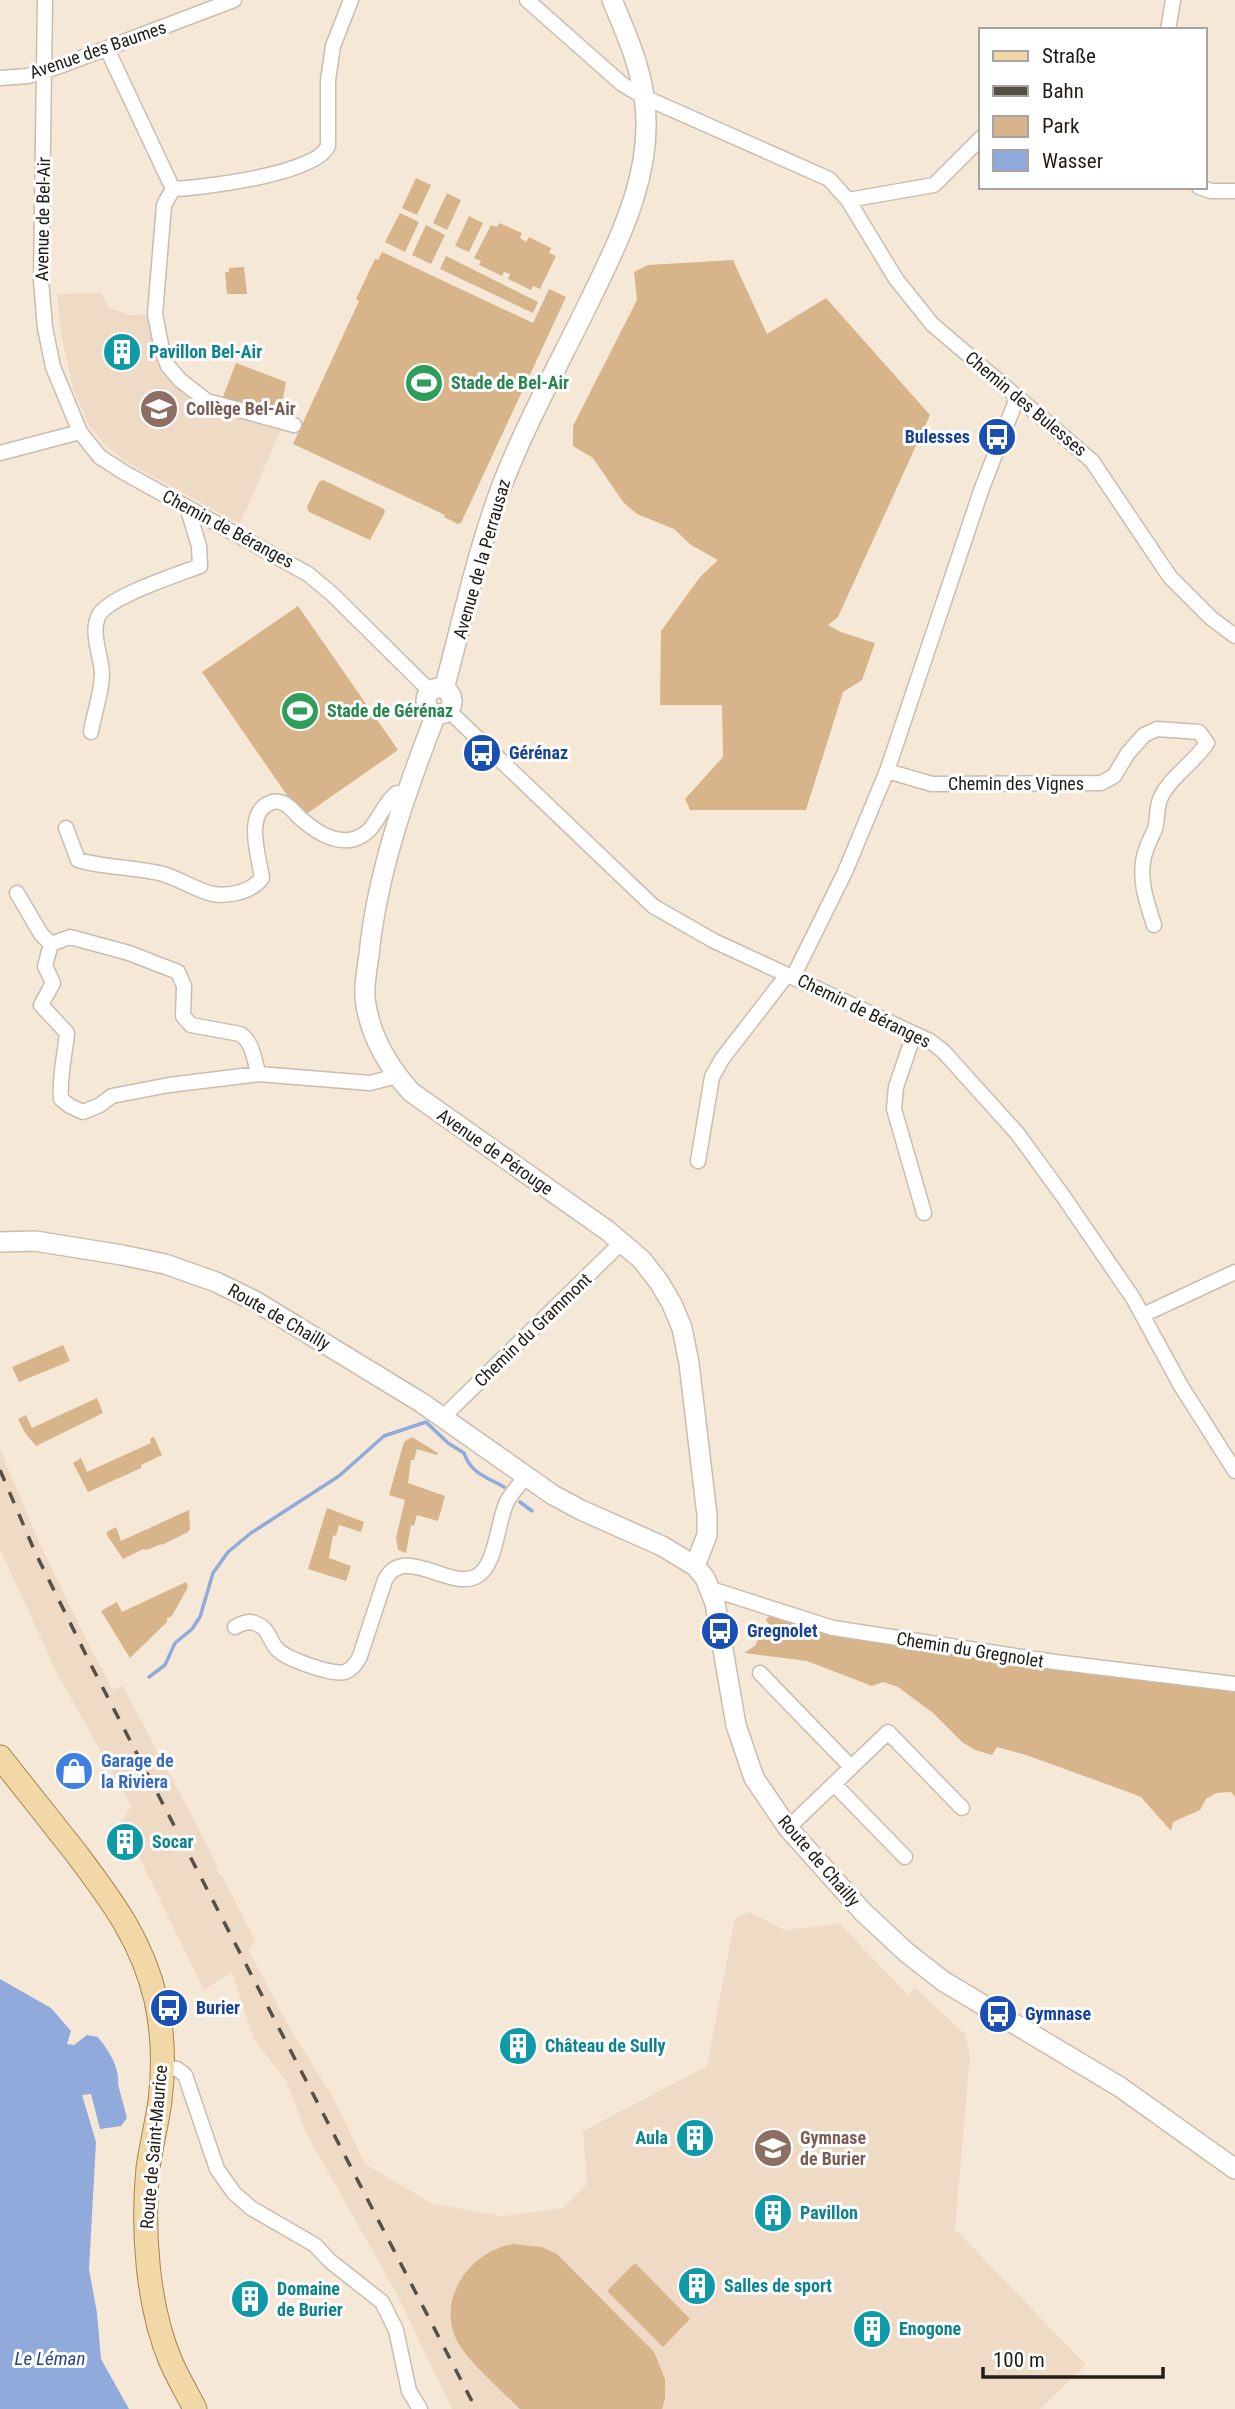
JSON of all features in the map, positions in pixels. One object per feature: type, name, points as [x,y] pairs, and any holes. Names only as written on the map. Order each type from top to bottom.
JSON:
[{"type":"main road","name":"Route de Saint-Maurice","points":[[0,1757],[114,1902],[137,1941],[149,1975],[159,2014],[162,2067],[160,2100],[147,2185],[146,2247],[156,2310],[170,2360],[195,2409]]},
{"type":"street","name":"Avenue de Bel-Air","points":[[46,0],[42,309],[53,367],[80,432]]},
{"type":"street","name":"Avenue des Baumes","points":[[0,78],[28,76],[234,0]]},
{"type":"street","points":[[173,189],[193,189],[279,173],[307,165],[325,154],[328,146],[328,80],[333,46],[351,0]]},
{"type":"street","name":"Chemin des Bulesses","points":[[527,0],[622,83],[644,97],[682,116],[821,174],[848,200],[914,304],[932,324],[1092,461],[1164,570],[1211,618],[1235,636]]},
{"type":"street","name":"Avenue de la Perrausaz","points":[[437,690],[504,480],[624,228],[639,184],[645,143],[644,97],[636,60],[612,0]]},
{"type":"street","points":[[1168,28],[1172,0]]},
{"type":"street","points":[[107,49],[173,189]]},
{"type":"street","points":[[848,200],[934,185],[979,140]]},
{"type":"street","points":[[173,189],[164,205],[155,314],[168,366],[180,380],[207,401],[293,425]]},
{"type":"street","points":[[1205,189],[1235,191]]},
{"type":"street","points":[[698,1161],[712,1077],[722,1059],[790,976],[845,872],[887,771],[982,488],[1017,398]]},
{"type":"street","points":[[0,453],[80,432]]},
{"type":"street","name":"Chemin de Béranges","points":[[80,432],[100,457],[308,573],[437,690]]},
{"type":"street","points":[[91,732],[102,674],[96,642],[98,617],[105,608],[141,589],[200,566],[199,546],[187,507]]},
{"type":"street","points":[[437,690],[426,699],[427,706],[442,712]]},
{"type":"street","name":"Chemin de Béranges","points":[[442,712],[653,906],[714,941],[930,1041],[943,1051],[1017,1133],[1063,1196],[1143,1315],[1181,1386],[1235,1471]]},
{"type":"street","name":"Avenue de Pérouge","points":[[442,712],[407,796],[386,864],[373,920],[365,996],[370,1024],[380,1050],[397,1076],[411,1091],[622,1242],[642,1261],[672,1304],[690,1363],[707,1515],[707,1535],[695,1566]]},
{"type":"street","name":"Chemin des Vignes","points":[[887,771],[932,784],[1101,783],[1114,776],[1128,753],[1144,735],[1157,729],[1199,733],[1208,743],[1160,797],[1155,828],[1145,851],[1141,870],[1154,925]]},
{"type":"street","points":[[66,828],[78,860],[99,866],[160,873],[213,894],[236,893],[254,888],[262,878],[255,826],[259,812],[266,804],[275,801],[284,803],[306,824],[334,840],[354,839],[372,826],[392,796],[397,793],[407,796]]},
{"type":"street","points":[[17,893],[41,934],[51,944]]},
{"type":"street","points":[[51,944],[70,937],[129,953],[178,972],[184,986],[183,1016],[191,1025],[240,1034],[251,1046],[259,1074]]},
{"type":"street","points":[[51,944],[45,966],[53,983],[41,1004],[67,1032],[65,1062],[59,1082],[61,1099],[83,1112],[112,1096],[169,1085],[259,1074],[370,1083],[397,1076]]},
{"type":"street","points":[[914,1034],[896,1087],[894,1109],[924,1213]]},
{"type":"street","name":"Route de Chailly","points":[[0,1241],[54,1243],[165,1264],[200,1275],[255,1301],[443,1416],[525,1477],[571,1506],[662,1546],[695,1566],[711,1589],[737,1725],[745,1753],[754,1778],[788,1828],[868,1917],[943,1981],[1120,2087],[1235,2169]]},
{"type":"street","name":"Chemin du Grammont","points":[[443,1416],[622,1242]]},
{"type":"street","points":[[1143,1315],[1235,1272]]},
{"type":"street","points":[[236,1627],[247,1622],[255,1623],[268,1631],[274,1646],[289,1658],[335,1672],[347,1671],[360,1657],[390,1572],[408,1565],[457,1579],[473,1578],[481,1574],[489,1563],[506,1504],[525,1477]]},
{"type":"street","name":"Chemin du Gregnolet","points":[[711,1589],[833,1628],[1055,1662],[1235,1684]]},
{"type":"street","points":[[760,1673],[851,1767]]},
{"type":"street","points":[[788,1828],[888,1732],[962,1808]]},
{"type":"street","points":[[834,1784],[905,1857]]},
{"type":"street","points":[[162,2067],[177,2069],[185,2075],[217,2169],[234,2193],[251,2208],[316,2245],[378,2299],[388,2312],[399,2340],[406,2382],[420,2409]]},
{"type":"shaded area","name":"Collège Bel-Air","points":[[101,293],[109,308],[129,315],[155,314],[162,350],[207,401],[284,422],[240,524],[125,461],[105,445],[88,424],[73,388],[61,334],[57,294]]},
{"type":"shaded area","name":"Gymnase de Burier","points":[[0,1449],[42,1549],[95,1657],[113,1690],[123,1686],[218,1866],[215,1868],[219,1875],[222,1875],[256,1942],[248,1949],[291,2031],[330,2092],[365,2164],[433,2204],[502,2216],[563,2208],[587,2184],[583,2131],[707,2066],[735,1918],[750,1912],[784,1930],[840,1924],[908,1995],[915,1988],[965,2034],[970,2056],[955,2229],[1086,2365],[1040,2409],[452,2409],[397,2294],[306,2133],[286,2080],[254,2040],[232,1972],[204,1990],[122,1822],[131,1806],[56,1671],[0,1549]]},
{"type":"green space","points":[[416,178],[431,185],[417,215],[402,208]]},
{"type":"green space","points":[[447,193],[461,200],[447,230],[433,223]]},
{"type":"green space","points":[[400,213],[419,222],[405,252],[385,242]]},
{"type":"green space","points":[[469,216],[483,223],[469,252],[455,246]]},
{"type":"green space","points":[[499,223],[522,233],[520,238],[526,242],[529,237],[551,248],[549,253],[556,256],[540,289],[533,286],[531,290],[508,279],[510,274],[504,272],[502,276],[479,265],[481,261],[474,258],[491,225],[497,227]]},
{"type":"green space","points":[[426,225],[445,235],[431,264],[412,255]]},
{"type":"green space","name":"Stade de Bel-Air","points":[[382,252],[533,323],[549,289],[566,297],[461,523],[458,524],[444,517],[445,515],[293,444],[359,301],[356,299],[375,259],[378,260]]},
{"type":"green space","points":[[446,256],[538,302],[533,313],[440,269]]},
{"type":"green space","points":[[733,260],[767,334],[826,298],[930,415],[838,617],[828,625],[875,643],[862,680],[843,692],[806,810],[690,810],[685,799],[723,757],[722,705],[660,705],[661,631],[700,577],[718,560],[691,545],[674,529],[637,514],[623,502],[593,458],[573,446],[573,426],[637,300],[634,272],[648,265]]},
{"type":"green space","points":[[244,267],[247,294],[227,294],[225,272],[229,272],[229,268]]},
{"type":"green space","points":[[236,363],[286,382],[280,414],[221,402]]},
{"type":"green space","points":[[323,480],[384,509],[385,512],[370,540],[309,512],[307,507],[319,482]]},
{"type":"green space","name":"Stade de Gérénaz","points":[[298,606],[398,750],[302,817],[202,672]]},
{"type":"green space","points":[[63,1345],[70,1361],[19,1382],[12,1367]]},
{"type":"green space","points":[[97,1398],[103,1413],[36,1446],[18,1419],[26,1415],[32,1428]]},
{"type":"green space","points":[[154,1437],[162,1455],[141,1465],[141,1468],[88,1492],[73,1463],[81,1458],[87,1472],[151,1443],[150,1439]]},
{"type":"green space","points":[[412,1437],[438,1453],[437,1455],[417,1449],[414,1460],[411,1460],[408,1483],[445,1496],[438,1521],[417,1515],[414,1526],[411,1525],[406,1553],[398,1550],[396,1538],[405,1500],[389,1495],[404,1442]]},
{"type":"green space","points":[[327,1508],[364,1522],[361,1532],[339,1525],[336,1536],[333,1535],[329,1558],[351,1566],[346,1581],[308,1569]]},
{"type":"green space","points":[[189,1510],[188,1532],[123,1559],[107,1535],[107,1532],[116,1527],[121,1541]]},
{"type":"green space","points":[[186,1582],[188,1587],[172,1616],[167,1618],[167,1622],[130,1658],[101,1611],[117,1602],[122,1612]]},
{"type":"green space","points":[[771,1614],[1235,1684],[1235,1797],[1231,1792],[1216,1793],[1206,1799],[1200,1810],[1173,1822],[1171,1831],[1141,1797],[1026,1755],[997,1747],[992,1755],[975,1750],[898,1687],[883,1682],[872,1686],[807,1661],[744,1653],[756,1645],[759,1635],[775,1635],[766,1620]]},
{"type":"green space","points":[[513,2244],[542,2247],[557,2254],[654,2352],[665,2379],[662,2409],[520,2409],[472,2361],[460,2346],[453,2330],[453,2297],[469,2268],[482,2257]]},
{"type":"green space","points":[[635,2263],[690,2319],[663,2347],[607,2291]]},
{"type":"water","name":"Le Léman","points":[[0,1979],[51,2008],[71,2031],[67,2044],[74,2045],[87,2035],[98,2037],[117,2071],[127,2118],[121,2126],[100,2129],[91,2094],[82,2095],[96,2142],[89,2269],[97,2313],[101,2359],[129,2409],[0,2409]]},
{"type":"waterway","points":[[149,1677],[165,1665],[175,1643],[192,1629],[200,1617],[213,1573],[228,1552],[251,1533],[339,1476],[384,1436],[426,1422],[448,1443],[464,1453],[475,1470],[504,1487]]},
{"type":"waterway","points":[[520,1502],[532,1511]]},
{"type":"railway","points":[[0,1470],[35,1552],[90,1663],[476,2409]]},
{"type":"place","name":"Pavillon Bel-Air","points":[[122,352]]},
{"type":"place","name":"Stade de Bel-Air","points":[[424,383]]},
{"type":"place","name":"Collège Bel-Air","points":[[159,409]]},
{"type":"place","name":"Bulesses","points":[[997,437]]},
{"type":"place","name":"Stade de Gérénaz","points":[[300,711]]},
{"type":"place","name":"Gérénaz","points":[[482,753]]},
{"type":"place","name":"Gregnolet","points":[[720,1631]]},
{"type":"place","name":"Garage de la Riviera","points":[[74,1771]]},
{"type":"place","name":"Socar","points":[[125,1842]]},
{"type":"place","name":"Burier","points":[[169,2008]]},
{"type":"place","name":"Gymnase","points":[[998,2014]]},
{"type":"place","name":"Château de Sully","points":[[518,2046]]},
{"type":"place","name":"Aula","points":[[695,2138]]},
{"type":"place","name":"Gymnase de Burier","points":[[773,2148]]},
{"type":"place","name":"Pavillon","points":[[773,2213]]},
{"type":"place","name":"Salles de sport","points":[[697,2286]]},
{"type":"place","name":"Domaine de Burier","points":[[250,2299]]},
{"type":"place","name":"Enogone","points":[[872,2329]]}]
